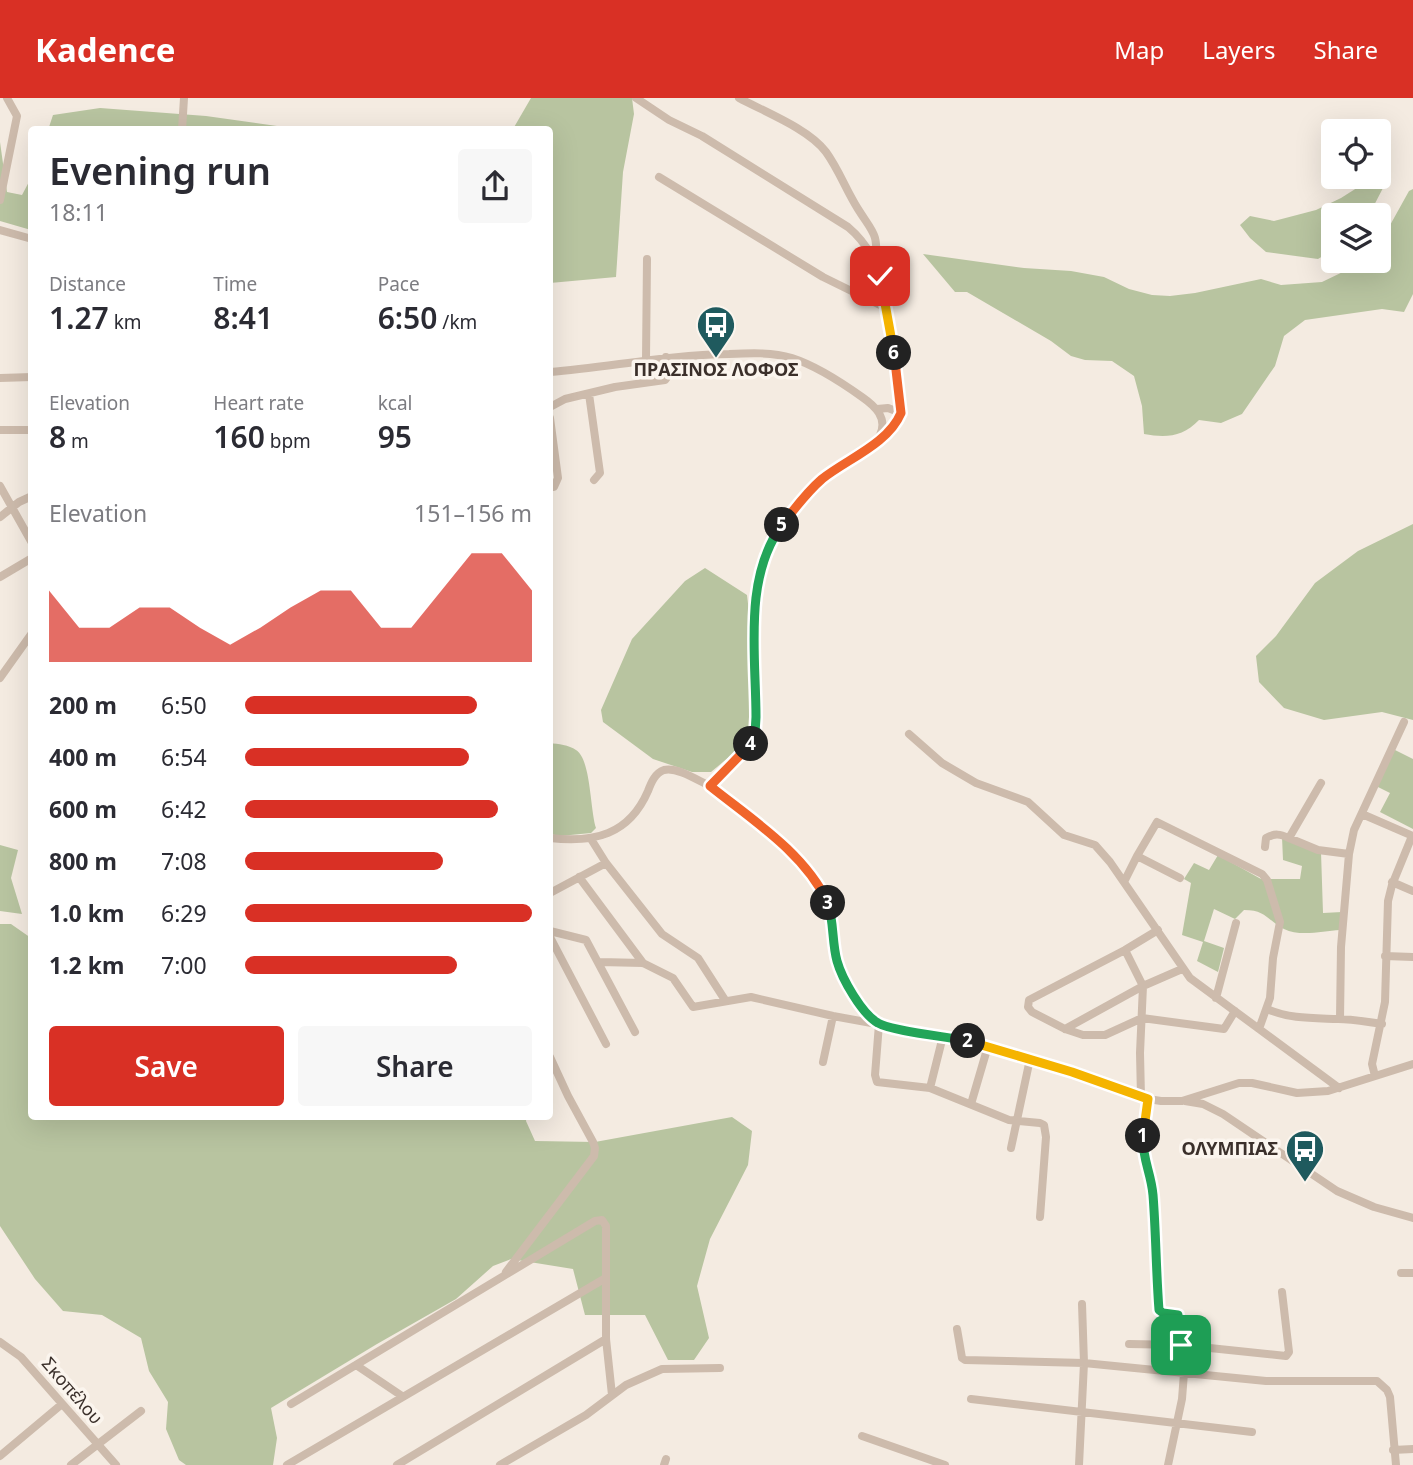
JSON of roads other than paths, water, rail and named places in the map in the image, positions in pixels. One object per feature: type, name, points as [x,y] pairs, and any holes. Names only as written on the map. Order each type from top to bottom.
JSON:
[{"type":"street","points":[[0,200],[17,116],[7,98]]},
{"type":"street","points":[[182,126],[184,98]]},
{"type":"street","points":[[636,98],[668,120],[702,136],[857,234],[876,265],[888,309],[900,385],[901,413],[895,426],[864,452],[820,481],[793,510],[768,549],[756,588],[754,608],[755,734],[748,749],[710,786]]},
{"type":"street","points":[[739,98],[800,131],[824,149],[874,231],[877,243],[876,265]]},
{"type":"street","points":[[659,177],[823,276],[888,309]]},
{"type":"street","points":[[0,230],[28,238]]},
{"type":"street","points":[[646,359],[647,259]]},
{"type":"street","points":[[553,372],[666,357],[748,354],[792,358],[830,377],[877,409],[883,426],[878,439]]},
{"type":"street","points":[[553,405],[615,387],[665,380],[668,376],[666,357]]},
{"type":"street","points":[[0,378],[28,377]]},
{"type":"street","points":[[589,394],[600,473],[594,480]]},
{"type":"street","points":[[877,409],[888,408],[901,413]]},
{"type":"street","points":[[0,430],[28,430]]},
{"type":"street","points":[[553,440],[558,478],[553,487]]},
{"type":"street","points":[[0,486],[28,535]]},
{"type":"street","points":[[0,517],[28,498]]},
{"type":"street","points":[[0,577],[28,560]]},
{"type":"street","points":[[0,678],[28,639]]},
{"type":"street","points":[[1340,1019],[1341,947],[1345,927],[1349,854],[1354,830],[1404,722]]},
{"type":"street","points":[[909,734],[942,763],[983,786],[1028,802],[1064,835],[1095,845],[1190,978],[1339,1088]]},
{"type":"street","points":[[553,838],[591,839],[628,823],[660,772],[674,770],[710,786],[762,827],[809,871],[827,901],[841,973],[867,1013],[879,1024]]},
{"type":"street","points":[[1289,838],[1321,783]]},
{"type":"street","points":[[1362,814],[1413,836],[1392,883],[1388,901],[1385,1002],[1372,1064],[1375,1076]]},
{"type":"street","points":[[1124,882],[1157,822],[1265,876],[1280,922],[1267,1009],[1259,1029]]},
{"type":"street","points":[[1265,847],[1266,838],[1280,834],[1318,850],[1349,854]]},
{"type":"street","points":[[591,839],[606,863],[662,934],[698,958],[725,1000]]},
{"type":"street","points":[[1137,856],[1180,878]]},
{"type":"street","points":[[553,891],[606,863]]},
{"type":"street","points":[[579,877],[643,963]]},
{"type":"street","points":[[1392,883],[1413,891]]},
{"type":"street","points":[[1216,998],[1236,923]]},
{"type":"street","points":[[1158,930],[1029,1000],[1028,1007],[1031,1012],[1083,1035],[1105,1035],[1142,1018],[1224,1029],[1235,1011]]},
{"type":"street","points":[[553,932],[586,940],[635,1032]]},
{"type":"street","points":[[553,943],[606,1044]]},
{"type":"street","points":[[1125,950],[1143,986],[1140,1053],[1144,1098],[1142,1154],[1150,1173],[1153,1193],[1159,1310],[1178,1315],[1184,1373],[1178,1423],[1168,1465]]},
{"type":"street","points":[[1385,956],[1413,957]]},
{"type":"street","points":[[600,962],[643,963],[673,978],[694,1007],[751,998],[988,1046],[1144,1098],[1203,1104],[1223,1114],[1337,1191],[1374,1207],[1413,1218]]},
{"type":"street","points":[[1065,1029],[1182,968]]},
{"type":"street","points":[[1267,1009],[1298,1018],[1382,1024]]},
{"type":"street","points":[[823,1062],[833,1016]]},
{"type":"street","points":[[879,1024],[877,1082],[930,1088],[1015,1121],[1040,1123],[1046,1128],[1040,1217]]},
{"type":"street","points":[[930,1088],[943,1036]]},
{"type":"street","points":[[971,1104],[988,1046]]},
{"type":"street","points":[[1011,1148],[1030,1059]]},
{"type":"street","points":[[504,1276],[594,1156],[593,1142],[553,1063]]},
{"type":"street","points":[[1182,1101],[1239,1083],[1312,1093],[1339,1088],[1413,1064]]},
{"type":"street","points":[[291,1404],[594,1221],[602,1220],[606,1226],[606,1339],[612,1395]]},
{"type":"street","points":[[1401,1273],[1413,1273]]},
{"type":"street","points":[[287,1465],[604,1279]]},
{"type":"street","points":[[1129,1344],[1181,1345],[1286,1356],[1289,1352],[1282,1292]]},
{"type":"street","points":[[1079,1465],[1084,1363],[1082,1304]]},
{"type":"street","points":[[957,1329],[962,1358],[965,1360],[1084,1363],[1266,1381],[1377,1381],[1390,1397],[1396,1465]]},
{"type":"street","points":[[397,1465],[606,1339]]},
{"type":"street","name":"Σκοπέλου","points":[[0,1342],[21,1357],[116,1465]]},
{"type":"street","points":[[356,1365],[402,1396]]},
{"type":"street","points":[[500,1465],[586,1415],[626,1385],[662,1369],[720,1368]]},
{"type":"street","points":[[971,1399],[1252,1432]]},
{"type":"street","points":[[0,1456],[62,1404]]},
{"type":"street","points":[[71,1465],[96,1443],[141,1411]]},
{"type":"street","points":[[862,1436],[945,1465]]},
{"type":"street","points":[[1393,1450],[1413,1449]]},
{"type":"place","name":"ΠΡΑΣΙΝΟΣ ΛΟΦΟΣ","points":[[716,359]]},
{"type":"place","name":"ΟΛΥΜΠΙΑΣ","points":[[1305,1183]]}]
